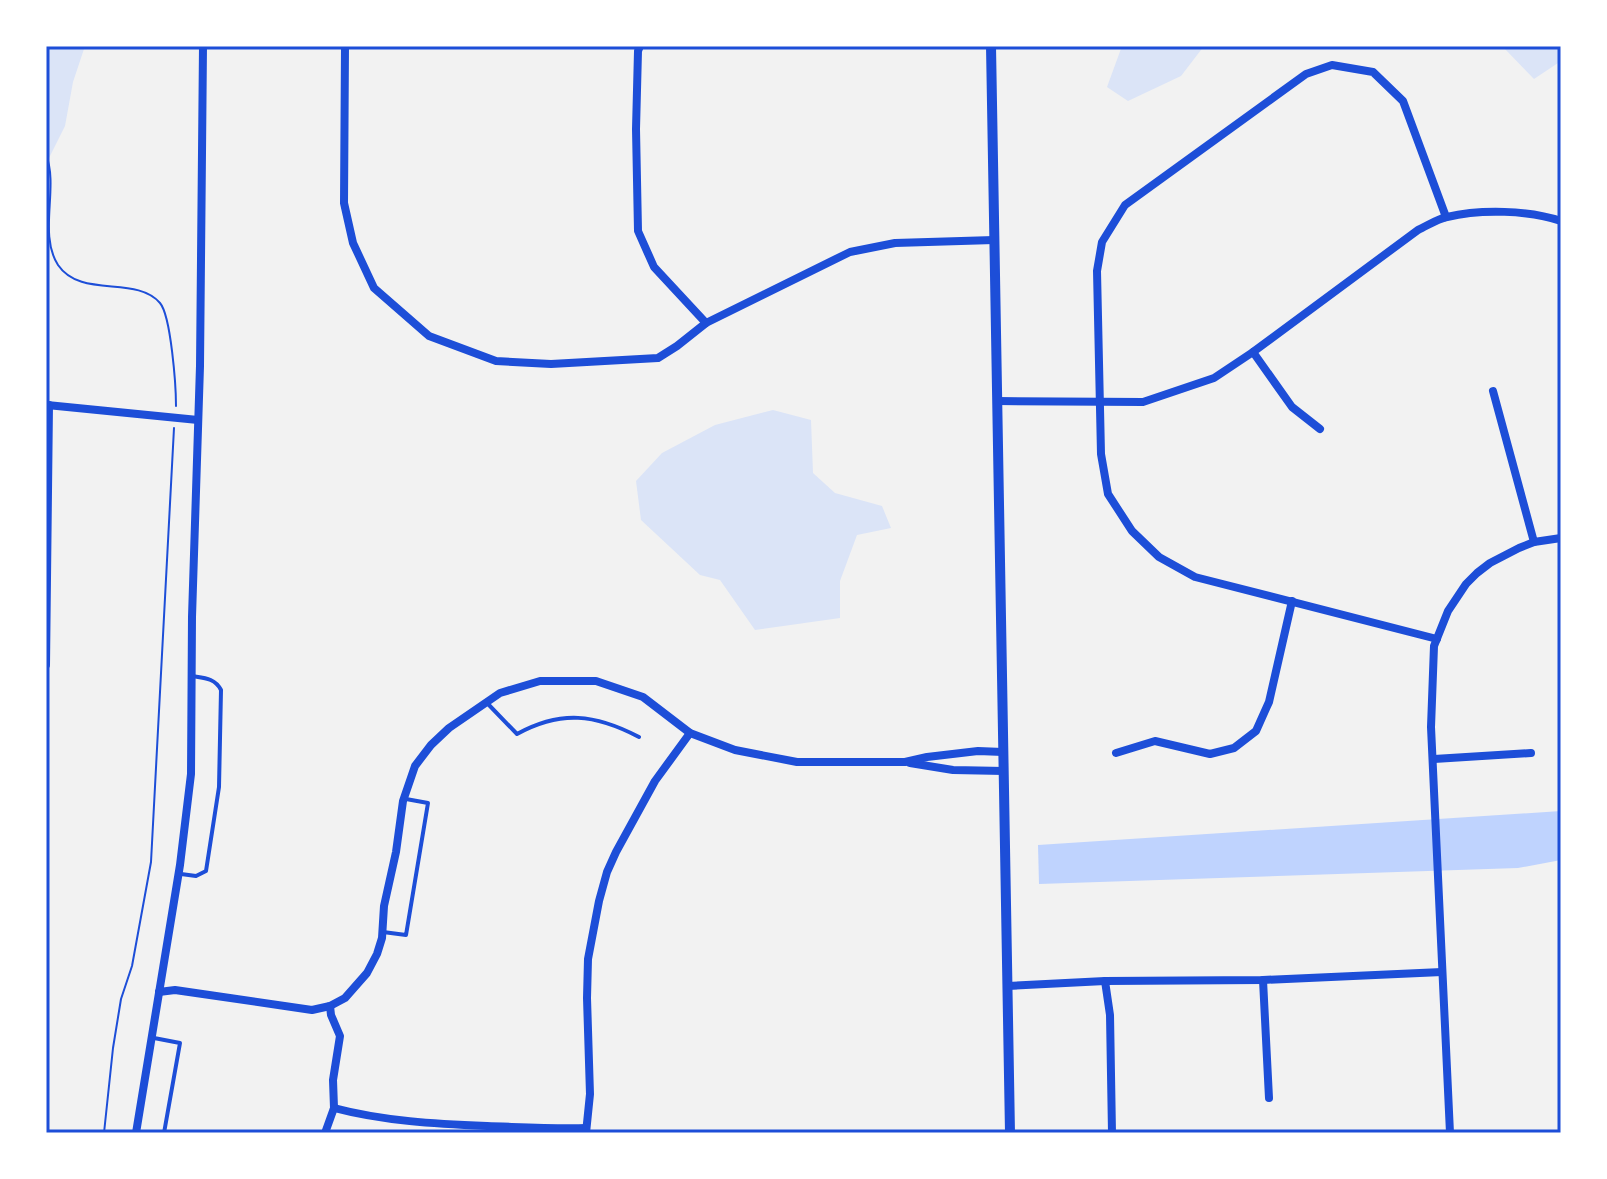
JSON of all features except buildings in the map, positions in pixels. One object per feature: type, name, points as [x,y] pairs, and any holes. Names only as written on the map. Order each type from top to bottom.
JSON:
[{"type":"street","points":[[136,1133],[191,774],[204,132],[203,46]]},
{"type":"street","points":[[345,46],[344,203],[353,243],[374,288],[429,336],[496,361],[551,364],[658,358],[706,323],[850,252],[895,243],[994,240]]},
{"type":"street","points":[[640,46],[636,129],[638,231],[654,267],[706,323]]},
{"type":"street","points":[[991,46],[1010,1133]]},
{"type":"street","points":[[1437,639],[1195,577],[1159,557],[1132,531],[1108,494],[1101,454],[1097,271],[1102,242],[1125,205],[1306,74],[1332,65],[1373,72],[1403,101],[1446,217]]},
{"type":"street","points":[[997,401],[1143,402],[1214,378],[1418,230],[1446,217],[1497,211],[1560,218]]},
{"type":"street","points":[[1253,352],[1292,407],[1320,429]]},
{"type":"street","points":[[1493,391],[1534,542]]},
{"type":"street","points":[[46,665],[47,405],[198,420]]},
{"type":"street","points":[[1450,1133],[1431,710],[1434,646],[1448,611],[1477,573],[1497,559],[1534,542],[1561,538]]},
{"type":"street","points":[[1116,753],[1155,741],[1210,754],[1234,748],[1256,731],[1269,702],[1292,601]]},
{"type":"street","points":[[159,992],[175,990],[312,1010],[345,998],[367,973],[377,954],[404,799],[415,766],[449,728],[486,702],[500,693],[540,681],[596,681],[643,697],[690,733],[735,750],[797,762],[905,762],[953,770],[1004,771]]},
{"type":"street","points":[[334,1108],[360,1115],[442,1125],[586,1130],[590,1094],[588,959],[599,901],[616,852],[655,781],[690,733]]},
{"type":"street","points":[[905,762],[978,751],[1003,752]]},
{"type":"street","points":[[1434,759],[1531,753]]},
{"type":"street","points":[[1008,986],[1442,972]]},
{"type":"street","points":[[1263,980],[1269,1098]]},
{"type":"street","points":[[1105,981],[1110,1015],[1112,1133]]},
{"type":"street","points":[[325,1133],[334,1108],[333,1080],[340,1036],[330,1006]]},
{"type":"lane","points":[[178,874],[196,876],[206,871],[219,787],[221,690],[218,683],[192,676]]},
{"type":"lane","points":[[486,702],[517,734],[553,719],[576,718],[617,727],[639,737]]},
{"type":"lane","points":[[382,932],[406,935],[428,803],[404,799]]},
{"type":"lane","points":[[151,1038],[180,1043],[164,1133]]},
{"type":"path","points":[[46,155],[50,176],[52,249],[58,265],[72,278],[89,284],[136,290],[150,295],[161,304],[167,319],[176,385],[151,862],[132,966],[121,999],[104,1133]]},
{"type":"shaded area","points":[[46,46],[85,46],[73,82],[65,126],[46,164]]},
{"type":"shaded area","points":[[1122,46],[1204,46],[1181,76],[1128,101],[1107,87]]},
{"type":"shaded area","points":[[1502,46],[1561,46],[1561,61],[1534,79]]},
{"type":"shaded area","points":[[773,410],[811,420],[813,473],[835,493],[882,506],[891,528],[857,535],[840,581],[840,618],[755,630],[720,580],[700,575],[641,520],[636,481],[662,453],[715,425]]},
{"type":"water","points":[[1561,811],[1561,860],[1518,868],[1039,884],[1038,845]]}]
